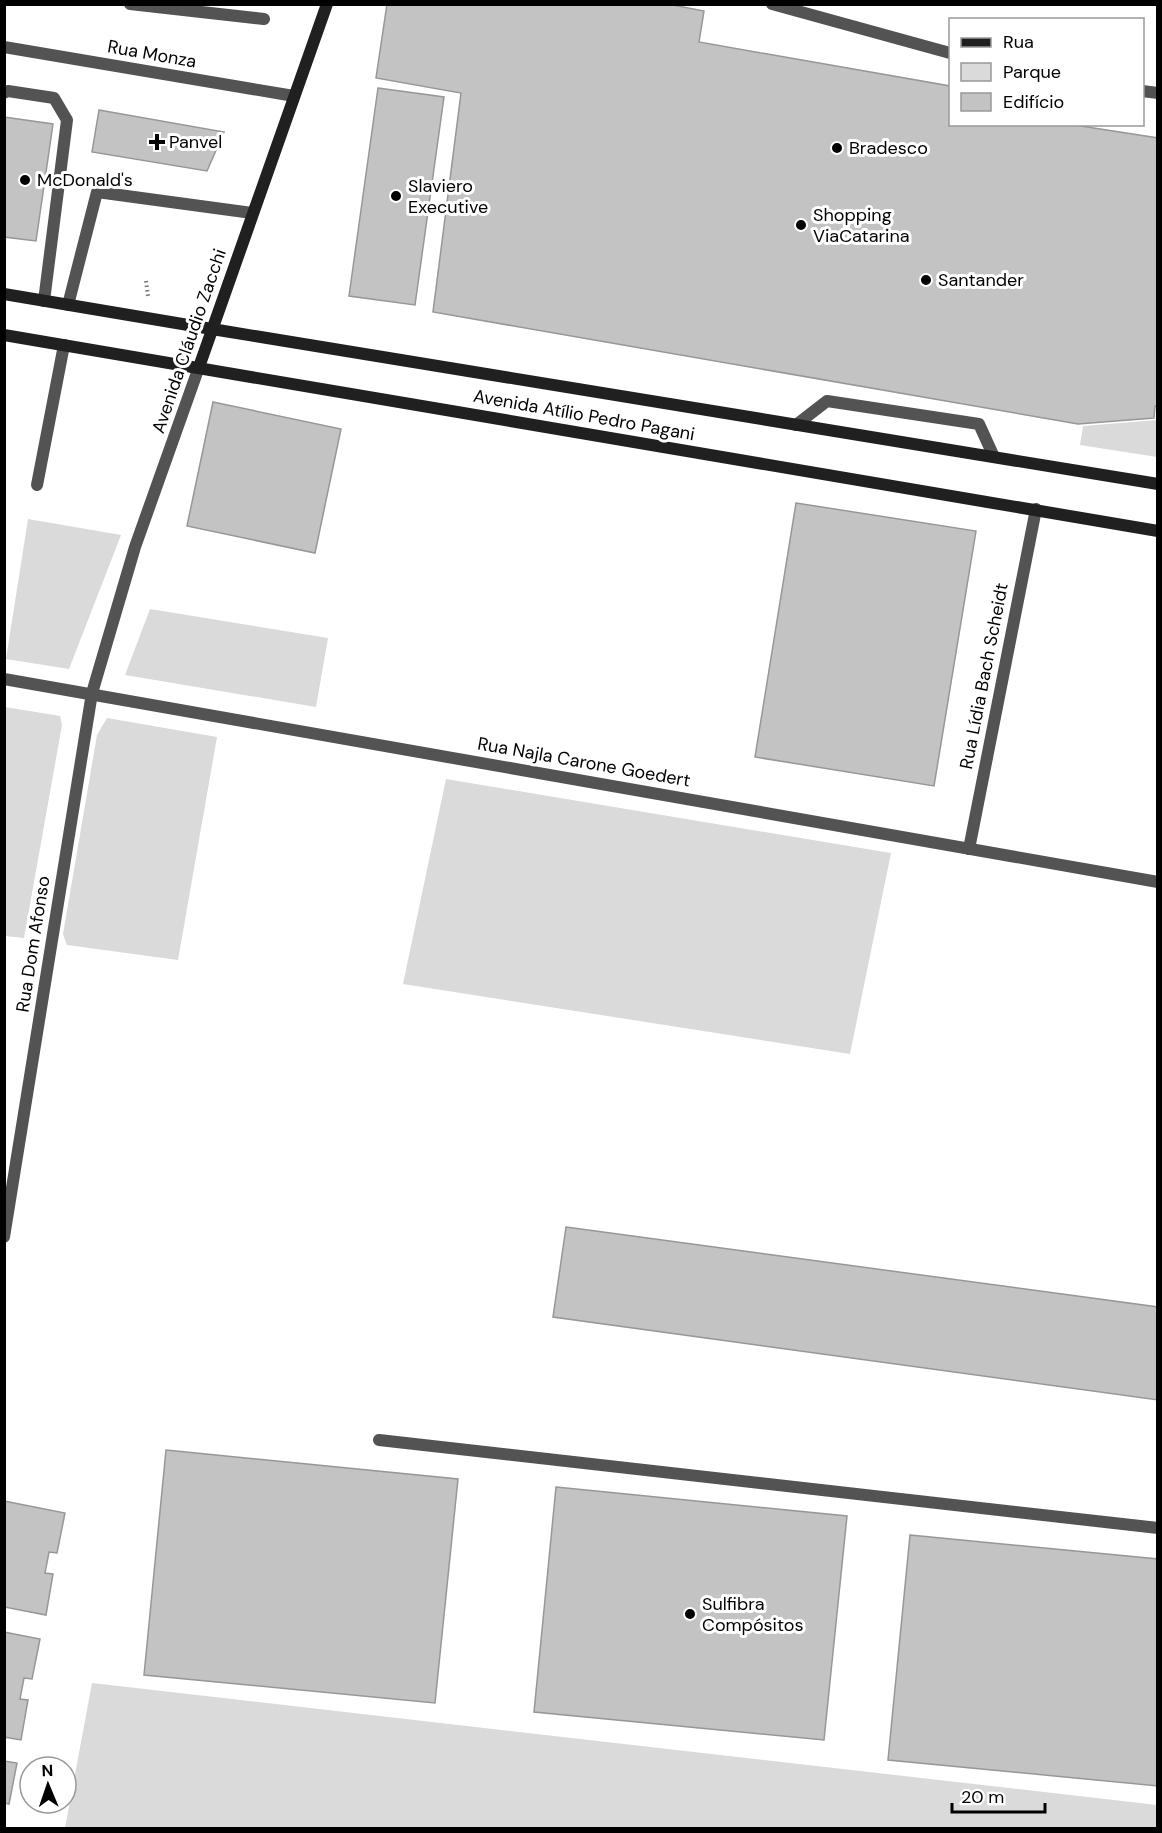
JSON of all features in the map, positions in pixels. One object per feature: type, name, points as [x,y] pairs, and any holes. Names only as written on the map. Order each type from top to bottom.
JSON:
[{"type":"main road","name":"Avenida Cláudio Zacchi","points":[[199,367],[327,4]]},
{"type":"main road","name":"Avenida Atílio Pedro Pagani","points":[[4,294],[1158,484]]},
{"type":"main road","name":"Avenida Atílio Pedro Pagani","points":[[4,335],[1158,531]]},
{"type":"street","points":[[130,4],[264,19]]},
{"type":"street","points":[[772,4],[949,52]]},
{"type":"street","name":"Rua Monza","points":[[4,47],[294,96]]},
{"type":"street","points":[[4,93],[8,91],[54,98],[67,120],[44,300]]},
{"type":"street","points":[[68,305],[97,192],[252,213]]},
{"type":"street","points":[[37,485],[64,345]]},
{"type":"street","name":"Avenida Cláudio Zacchi","points":[[92,693],[135,547],[199,367]]},
{"type":"street","points":[[796,424],[827,401],[979,424],[994,456]]},
{"type":"street","name":"Rua Lídia Bach Scheidt","points":[[969,849],[1036,509]]},
{"type":"street","name":"Rua Najla Carone Goedert","points":[[4,679],[1158,882]]},
{"type":"street","name":"Rua Dom Afonso","points":[[4,1237],[92,693]]},
{"type":"street","points":[[379,1440],[1158,1528]]},
{"type":"green space","points":[[1157,420],[1157,457],[1080,445],[1083,426]]},
{"type":"green space","points":[[28,519],[121,535],[69,669],[6,659]]},
{"type":"green space","points":[[150,609],[328,638],[316,707],[125,675]]},
{"type":"green space","points":[[5,707],[60,716],[62,725],[24,938],[5,936]]},
{"type":"green space","points":[[107,718],[217,737],[178,960],[67,945],[63,934],[97,735]]},
{"type":"green space","points":[[446,779],[891,853],[850,1054],[403,984]]},
{"type":"green space","points":[[92,1683],[1157,1805],[1157,1828],[65,1828],[67,1815],[78,1815],[78,1758]]},
{"type":"building","name":"Shopping ViaCatarina","points":[[387,4],[668,4],[704,11],[699,42],[949,86],[949,126],[1081,126],[1158,138],[1158,407],[1155,406],[1154,418],[1078,424],[433,312],[461,93],[376,78]]},
{"type":"building","name":"Slaviero Executive","points":[[378,88],[444,97],[415,305],[349,296]]},
{"type":"building","name":"Panvel","points":[[99,110],[224,132],[207,171],[92,152]]},
{"type":"building","name":"McDonald's","points":[[4,117],[53,124],[36,241],[4,237]]},
{"type":"building","points":[[213,402],[341,429],[315,553],[187,526]]},
{"type":"building","points":[[796,503],[976,531],[934,786],[755,757]]},
{"type":"building","points":[[566,1227],[1158,1307],[1158,1400],[553,1317]]},
{"type":"building","points":[[166,1450],[458,1479],[435,1703],[144,1675]]},
{"type":"building","name":"Sulfibra Compósitos","points":[[556,1487],[847,1516],[824,1740],[534,1712]]},
{"type":"building","points":[[4,1501],[65,1513],[57,1553],[49,1552],[45,1573],[53,1574],[46,1615],[4,1607]]},
{"type":"building","points":[[910,1535],[1158,1559],[1158,1786],[888,1760]]},
{"type":"building","points":[[4,1632],[40,1639],[32,1679],[24,1678],[20,1699],[28,1700],[21,1740],[4,1737]]},
{"type":"building","points":[[4,1761],[17,1763],[9,1804],[4,1803]]},
{"type":"place","name":"Panvel","points":[[157,142]]},
{"type":"place","name":"Bradesco","points":[[837,148]]},
{"type":"place","name":"McDonald's","points":[[25,180]]},
{"type":"place","name":"Slaviero Executive","points":[[396,196]]},
{"type":"place","name":"Shopping ViaCatarina","points":[[801,225]]},
{"type":"place","name":"Santander","points":[[926,280]]},
{"type":"place","name":"Sulfibra Compósitos","points":[[690,1614]]}]
